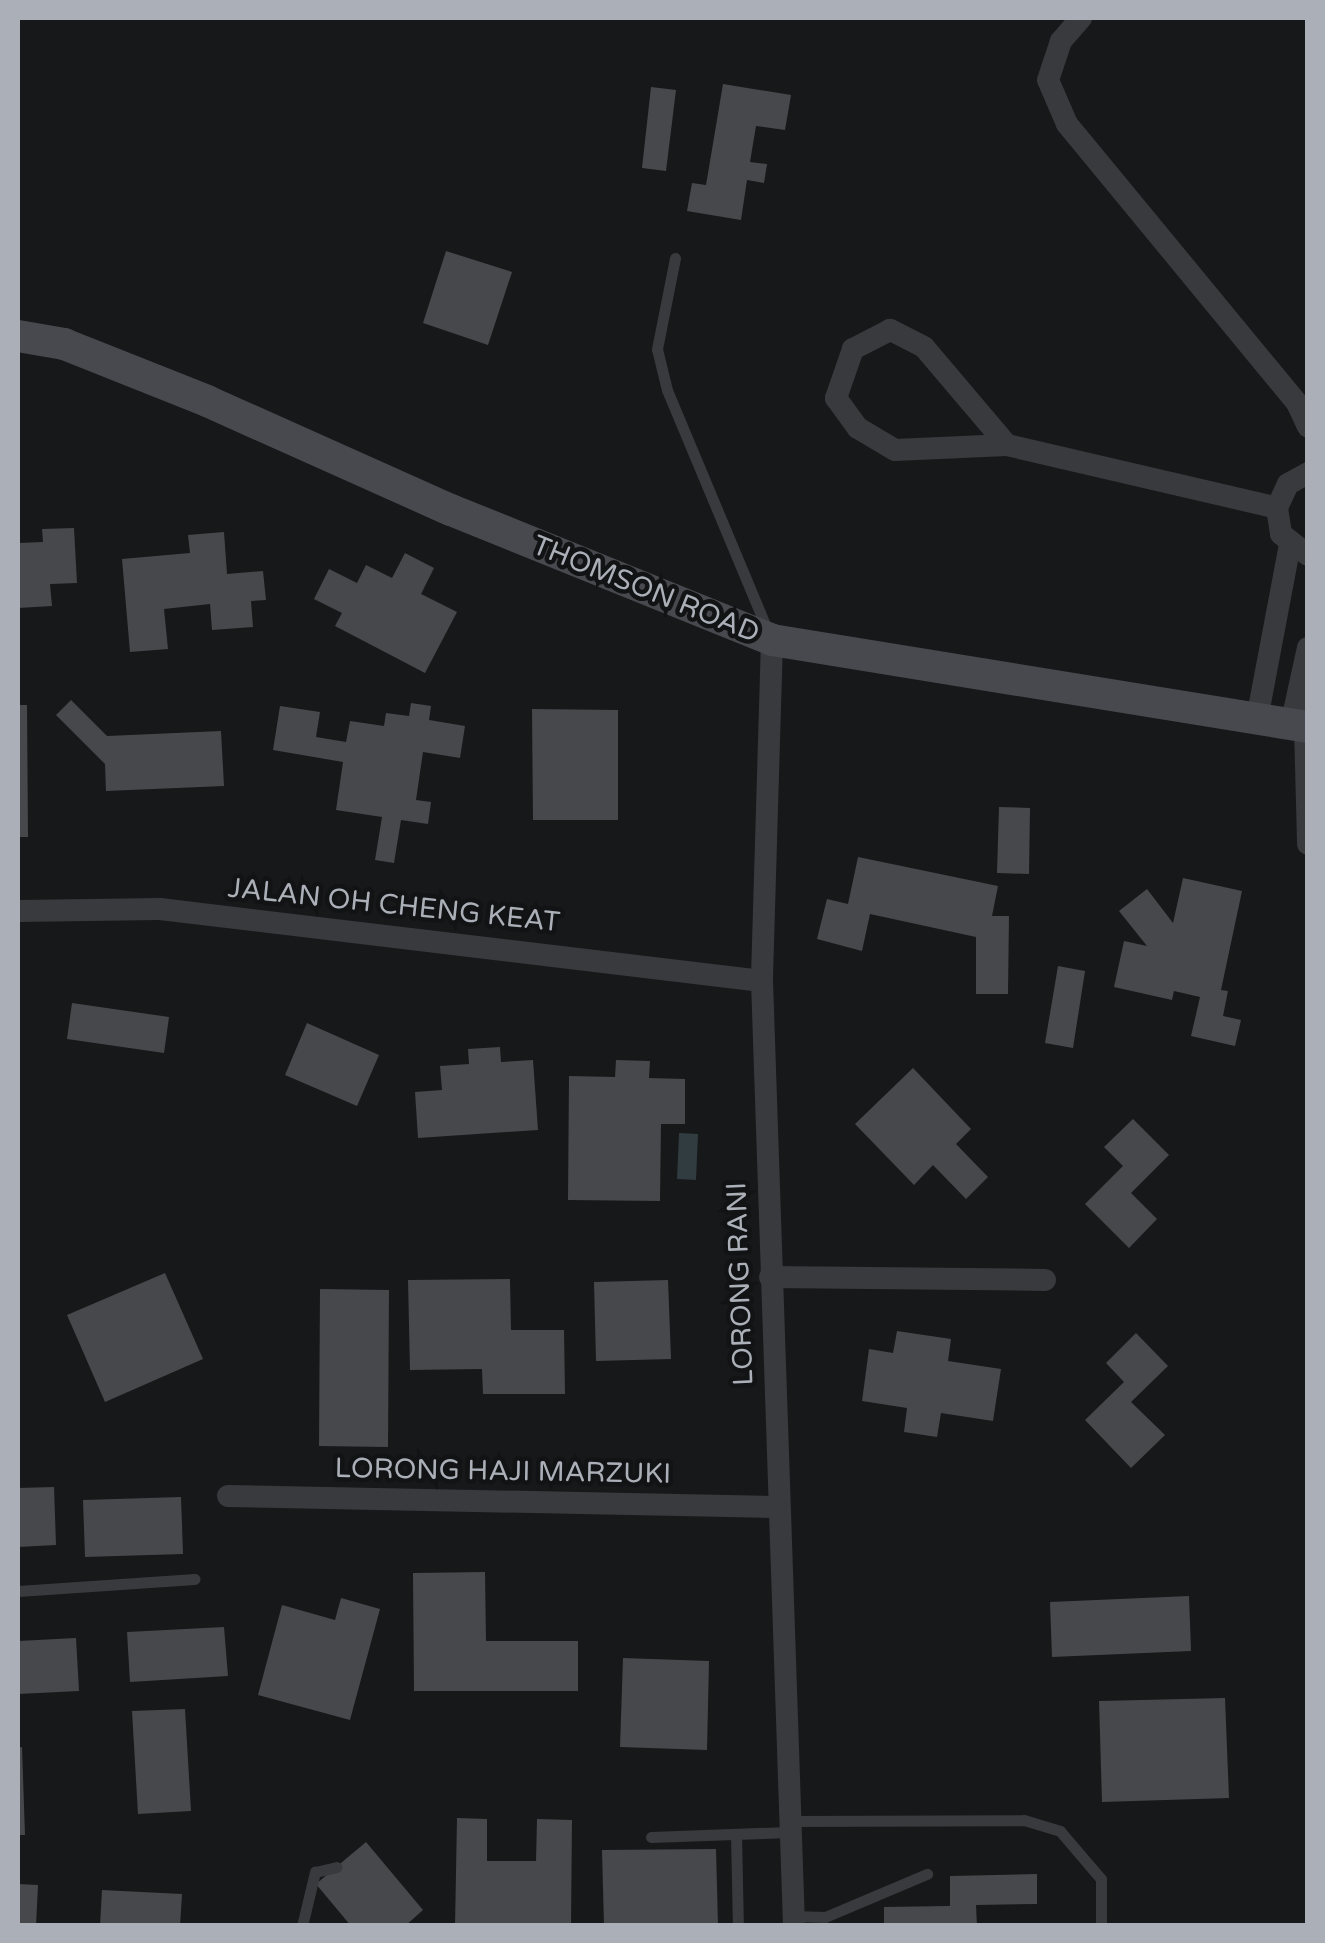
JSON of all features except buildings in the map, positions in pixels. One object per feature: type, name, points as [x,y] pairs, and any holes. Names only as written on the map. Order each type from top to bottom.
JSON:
[{"type":"street","points":[[1080,18],[1061,41],[1048,80],[1066,124],[1297,403],[1308,428]]},
{"type":"street","points":[[1007,446],[924,347],[890,330],[853,349],[836,398],[858,428],[895,450],[1007,446],[1277,508]]},
{"type":"street","name":"THOMSON ROAD","points":[[18,336],[64,344],[207,401],[450,510],[772,640],[1301,726]]},
{"type":"street","points":[[1277,508],[1288,484],[1308,473]]},
{"type":"street","points":[[1257,719],[1298,550],[1277,508]]},
{"type":"street","name":"LORONG RANI","points":[[772,640],[762,981],[776,1507],[793,1921]]},
{"type":"street","points":[[1308,648],[1301,726],[1308,844]]},
{"type":"street","name":"JALAN OH CHENG KEAT","points":[[18,911],[160,909],[762,981]]},
{"type":"street","points":[[770,1278],[1045,1280]]},
{"type":"street","name":"LORONG HAJI MARZUKI","points":[[228,1496],[776,1507]]},
{"type":"lane","points":[[675,258],[657,348],[667,390],[772,640]]},
{"type":"lane","points":[[18,1592],[195,1579]]},
{"type":"lane","points":[[651,1837],[736,1834],[790,1827],[1024,1820],[1060,1831],[1100,1878],[1101,1926]]},
{"type":"lane","points":[[736,1834],[738,1926]]},
{"type":"lane","points":[[302,1926],[315,1872],[336,1867]]},
{"type":"lane","points":[[793,1921],[825,1916],[927,1874]]},
{"type":"shaded area","points":[[679,1133],[698,1134],[696,1180],[677,1179]]}]
